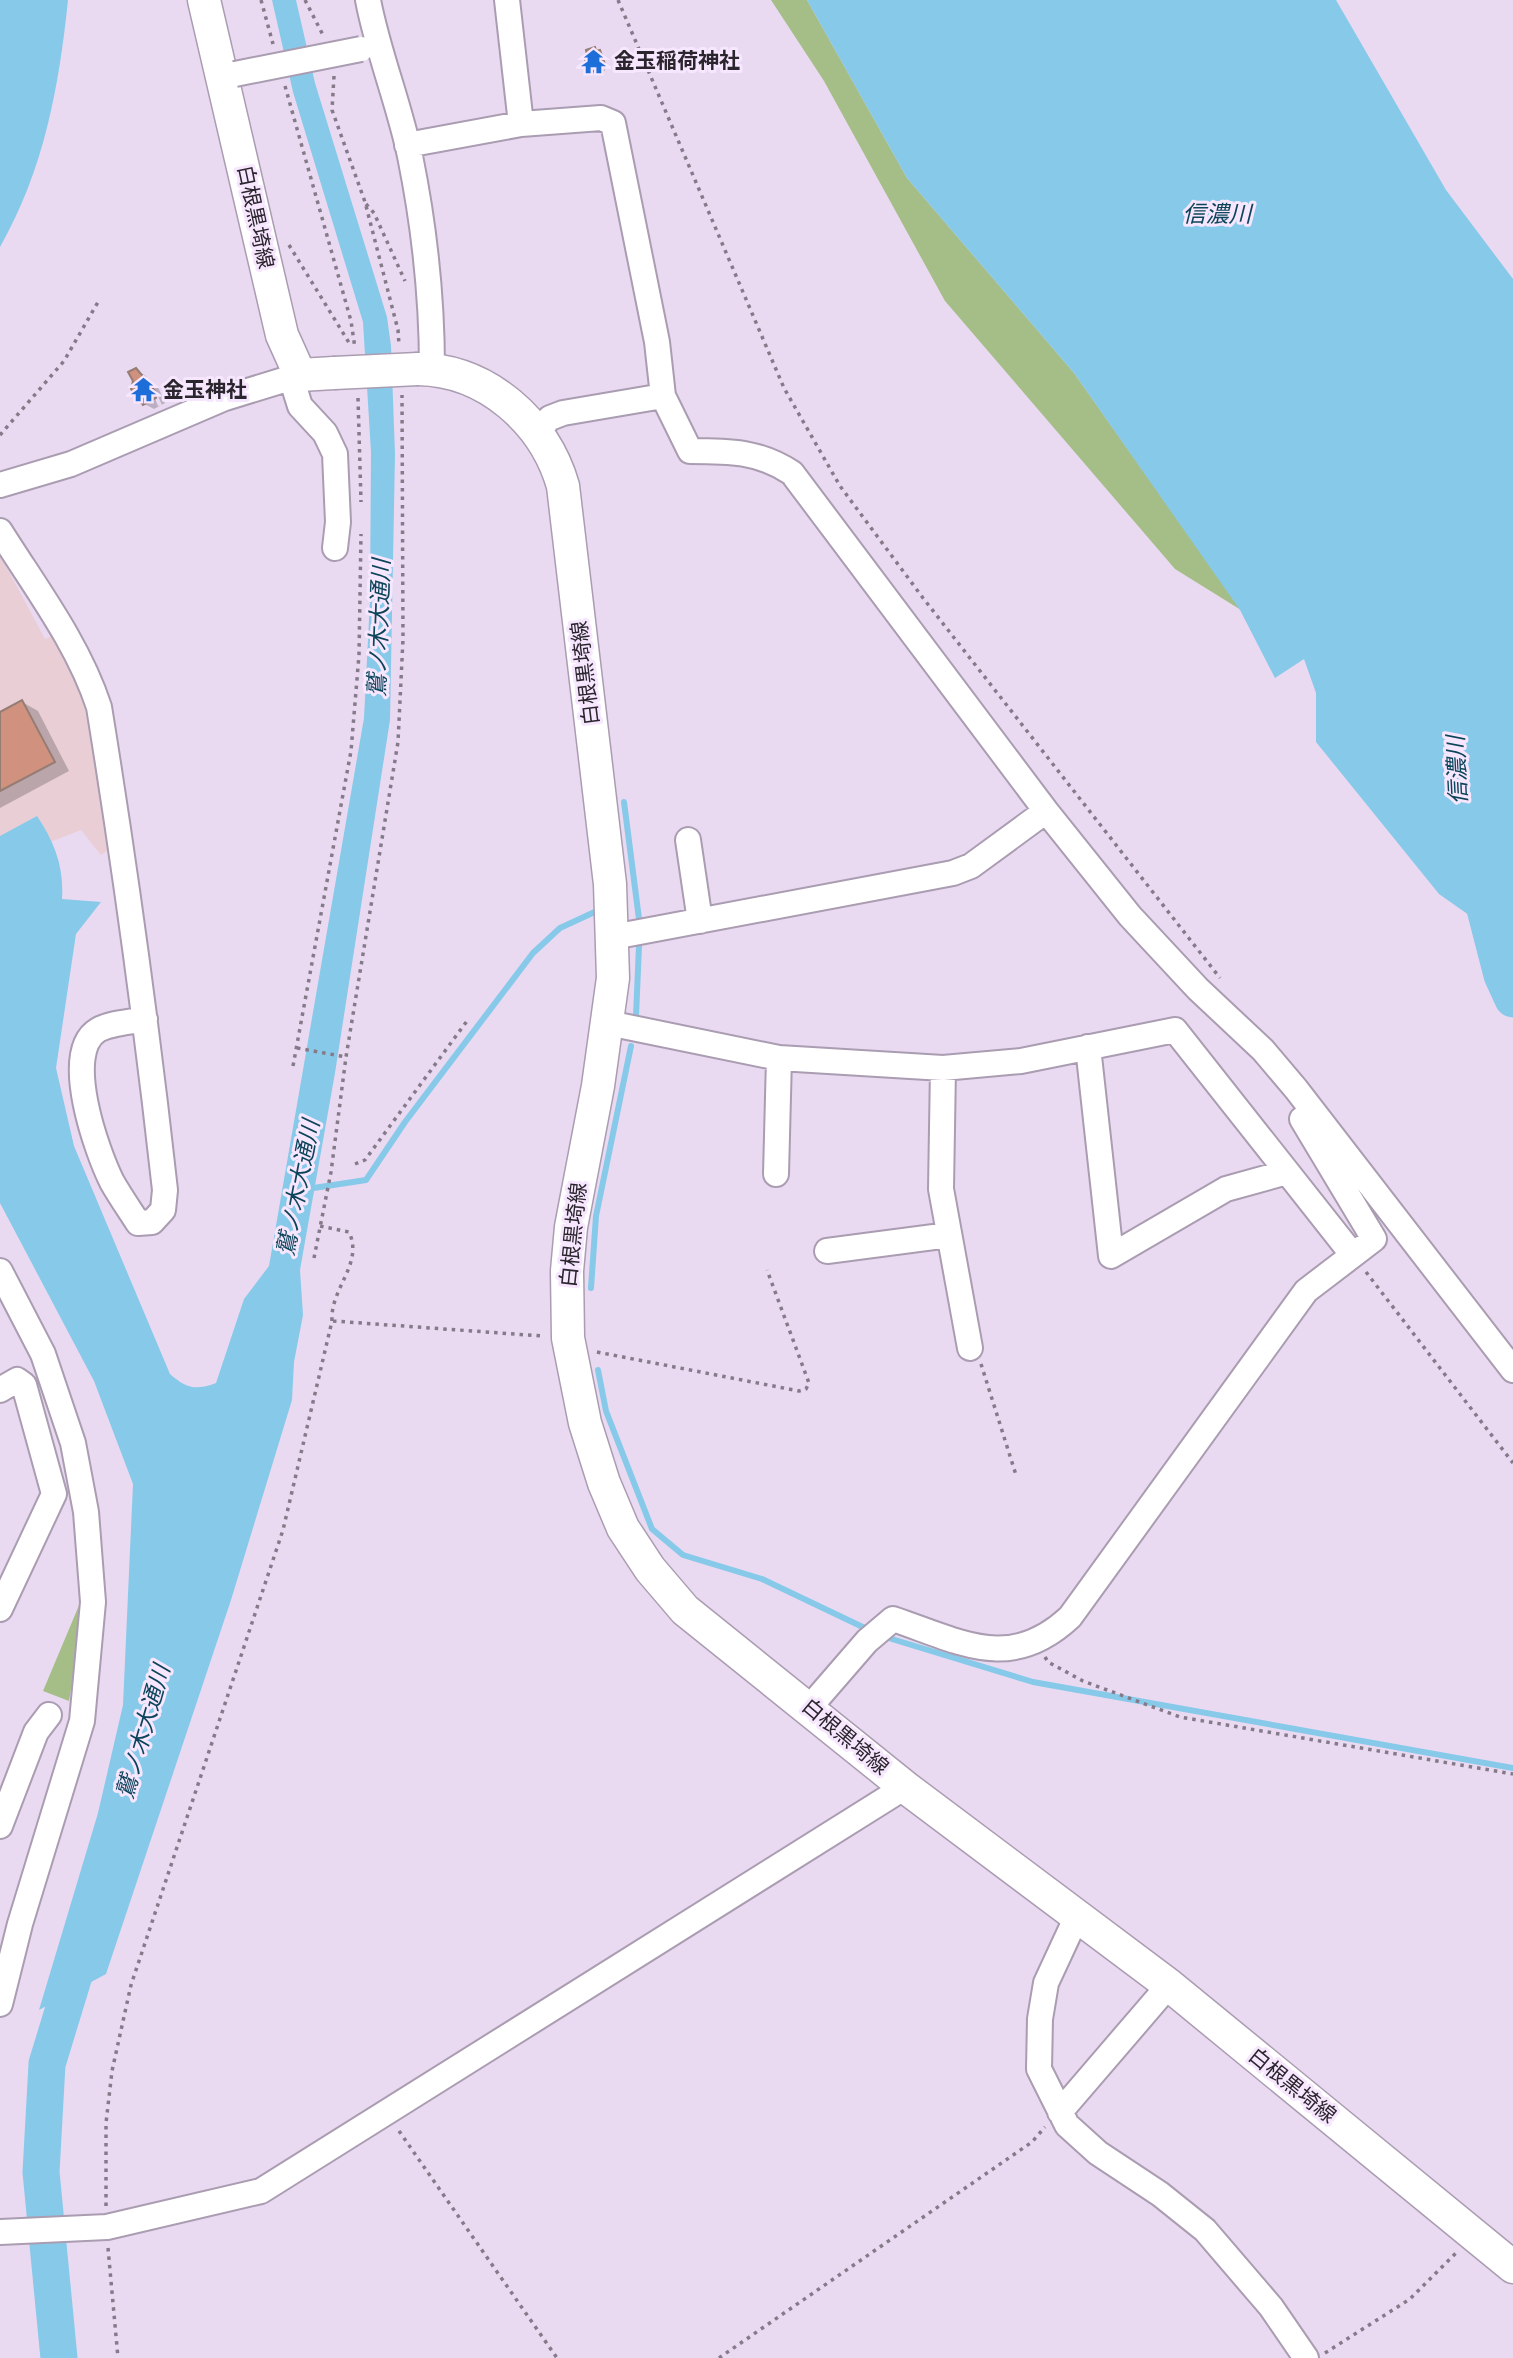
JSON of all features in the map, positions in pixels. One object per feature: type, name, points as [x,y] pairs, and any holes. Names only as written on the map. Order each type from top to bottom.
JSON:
[{"type":"main road","name":"白根黒埼線","points":[[204,0],[229,75],[256,222],[279,324],[295,376],[345,363],[453,372],[506,402],[538,430],[558,468],[564,486],[610,884],[613,936],[608,1023],[571,1227],[567,1271],[569,1343],[585,1423],[604,1483],[623,1528],[650,1569],[685,1610],[809,1707],[905,1787],[1078,1914],[1169,1985],[1513,2267]]},
{"type":"street","points":[[368,0],[369,47],[407,145],[432,305],[413,367]]},
{"type":"street","points":[[507,0],[521,124]]},
{"type":"street","points":[[229,75],[369,47]]},
{"type":"street","points":[[407,145],[521,124],[601,118],[613,123],[657,342],[663,396],[690,451],[741,451],[772,459],[792,473],[1046,811],[1130,916],[1198,989],[1263,1050],[1296,1089],[1513,1370]]},
{"type":"street","points":[[0,485],[71,464],[214,402],[295,376],[300,406],[325,433],[335,454],[338,522],[335,548]]},
{"type":"street","points":[[538,430],[550,418],[563,413],[663,396]]},
{"type":"street","points":[[0,531],[66,636],[92,686],[99,707],[145,1019],[165,1189],[163,1210],[152,1222],[138,1223],[111,1180],[86,1109],[80,1065],[87,1041],[98,1030],[145,1019]]},
{"type":"street","points":[[613,936],[953,873],[971,866],[1046,811]]},
{"type":"street","points":[[688,840],[700,921]]},
{"type":"street","points":[[608,1023],[779,1058],[943,1068],[1021,1061],[1175,1030],[1352,1254]]},
{"type":"street","points":[[1088,1047],[1111,1256],[1226,1189],[1287,1172]]},
{"type":"street","points":[[776,1174],[779,1058]]},
{"type":"street","points":[[943,1068],[941,1189],[970,1348]]},
{"type":"street","points":[[809,1707],[867,1641],[893,1619],[968,1645],[993,1649],[1038,1643],[1070,1617],[1306,1292],[1374,1239],[1296,1111],[1296,1089]]},
{"type":"street","points":[[827,1251],[949,1235]]},
{"type":"street","points":[[0,1271],[43,1354],[73,1443],[86,1512],[93,1602],[82,1720],[23,1911],[0,2004]]},
{"type":"street","points":[[0,1390],[16,1380],[24,1385],[54,1494],[0,1609]]},
{"type":"street","points":[[0,1826],[36,1732],[49,1715]]},
{"type":"street","points":[[0,2232],[101,2227],[261,2191],[905,1787]]},
{"type":"street","points":[[1078,1914],[1046,1983],[1040,2019],[1039,2069],[1060,2112],[1067,2125],[1098,2153],[1160,2194],[1205,2230],[1270,2307],[1307,2358]]},
{"type":"street","points":[[1060,2112],[1169,1985]]},
{"type":"path","points":[[304,0],[325,44]]},
{"type":"path","points":[[618,0],[784,388],[840,486],[923,598],[1212,965],[1225,986]]},
{"type":"path","points":[[314,1258],[331,1172],[344,1057],[398,742],[405,508],[413,367],[398,330],[365,202],[332,110],[335,80],[332,68]]},
{"type":"path","points":[[365,202],[374,213],[409,288]]},
{"type":"path","points":[[256,222],[277,226],[345,363]]},
{"type":"path","points":[[0,435],[64,361],[98,302]]},
{"type":"path","points":[[355,1164],[365,1160],[467,1021]]},
{"type":"path","points":[[297,1048],[344,1057]]},
{"type":"path","points":[[118,2358],[101,2227],[106,2123],[112,2071],[131,1986],[283,1530],[332,1321],[334,1297],[351,1266],[355,1245],[349,1232],[320,1226]]},
{"type":"path","points":[[1352,1254],[1513,1463]]},
{"type":"path","points":[[332,1321],[569,1343],[799,1391],[806,1389],[809,1383],[808,1374],[793,1344],[767,1270]]},
{"type":"path","points":[[970,1348],[981,1365],[1016,1475]]},
{"type":"path","points":[[1038,1643],[1048,1662],[1068,1674],[1181,1717],[1513,1774]]},
{"type":"path","points":[[386,2112],[557,2358]]},
{"type":"path","points":[[719,2358],[1032,2141],[1060,2112]]},
{"type":"path","points":[[1317,2358],[1410,2299],[1474,2235]]},
{"type":"shaded area","points":[[0,555],[45,639],[53,636],[82,694],[114,846],[101,855],[81,830],[53,841],[0,871]]},
{"type":"green space","points":[[771,0],[807,0],[907,178],[1074,373],[1241,610],[1175,569],[945,301],[824,81]]},
{"type":"green space","points":[[80,1603],[85,1605],[69,1701],[43,1691]]},
{"type":"water","points":[[0,0],[68,0],[60,64],[47,127],[28,188],[0,247]]},
{"type":"water","points":[[272,0],[296,0],[315,83],[387,317],[391,346],[395,454],[390,720],[335,1073],[300,1270],[303,1315],[294,1362],[292,1400],[231,1600],[106,1974],[39,2010],[98,1813],[123,1705],[133,1484],[94,1381],[0,1203],[0,836],[37,816],[57,856],[62,899],[101,902],[76,934],[56,1068],[74,1146],[170,1374],[191,1387],[216,1383],[244,1299],[269,1266],[364,718],[370,600],[371,452],[363,322],[293,92]]},
{"type":"water","name":"信濃川","points":[[807,0],[1336,0],[1446,190],[1513,279],[1513,946],[1439,894],[1316,742],[1316,693],[1304,659],[1275,678],[1240,610],[1074,373],[907,178]]},
{"type":"building","points":[[595,47],[596,51],[600,50],[606,67],[589,73],[584,56],[587,55],[586,50]]},
{"type":"building","points":[[136,368],[156,392],[156,398],[143,405],[131,389],[133,381],[128,372]]},
{"type":"building","points":[[22,700],[55,762],[0,791],[0,712]]},
{"type":"waterway","points":[[624,802],[639,919]]},
{"type":"waterway","name":"信濃川","points":[[1478,882],[1502,975],[1513,999]]},
{"type":"waterway","points":[[307,1189],[366,1180],[405,1122],[533,953],[560,928],[599,910]]},
{"type":"waterway","points":[[636,1016],[639,946]]},
{"type":"waterway","points":[[591,1288],[596,1216],[631,1046]]},
{"type":"waterway","points":[[598,1370],[606,1411],[652,1529],[683,1555],[762,1579],[869,1630]]},
{"type":"waterway","points":[[882,1636],[1033,1682],[1513,1768]]},
{"type":"waterway","name":"鷲ノ木大通川","points":[[59,2358],[41,2172],[47,2064],[83,1946]]},
{"type":"place","name":"金玉稲荷神社","points":[[594,61]]},
{"type":"place","name":"金玉神社","points":[[143,390]]}]
